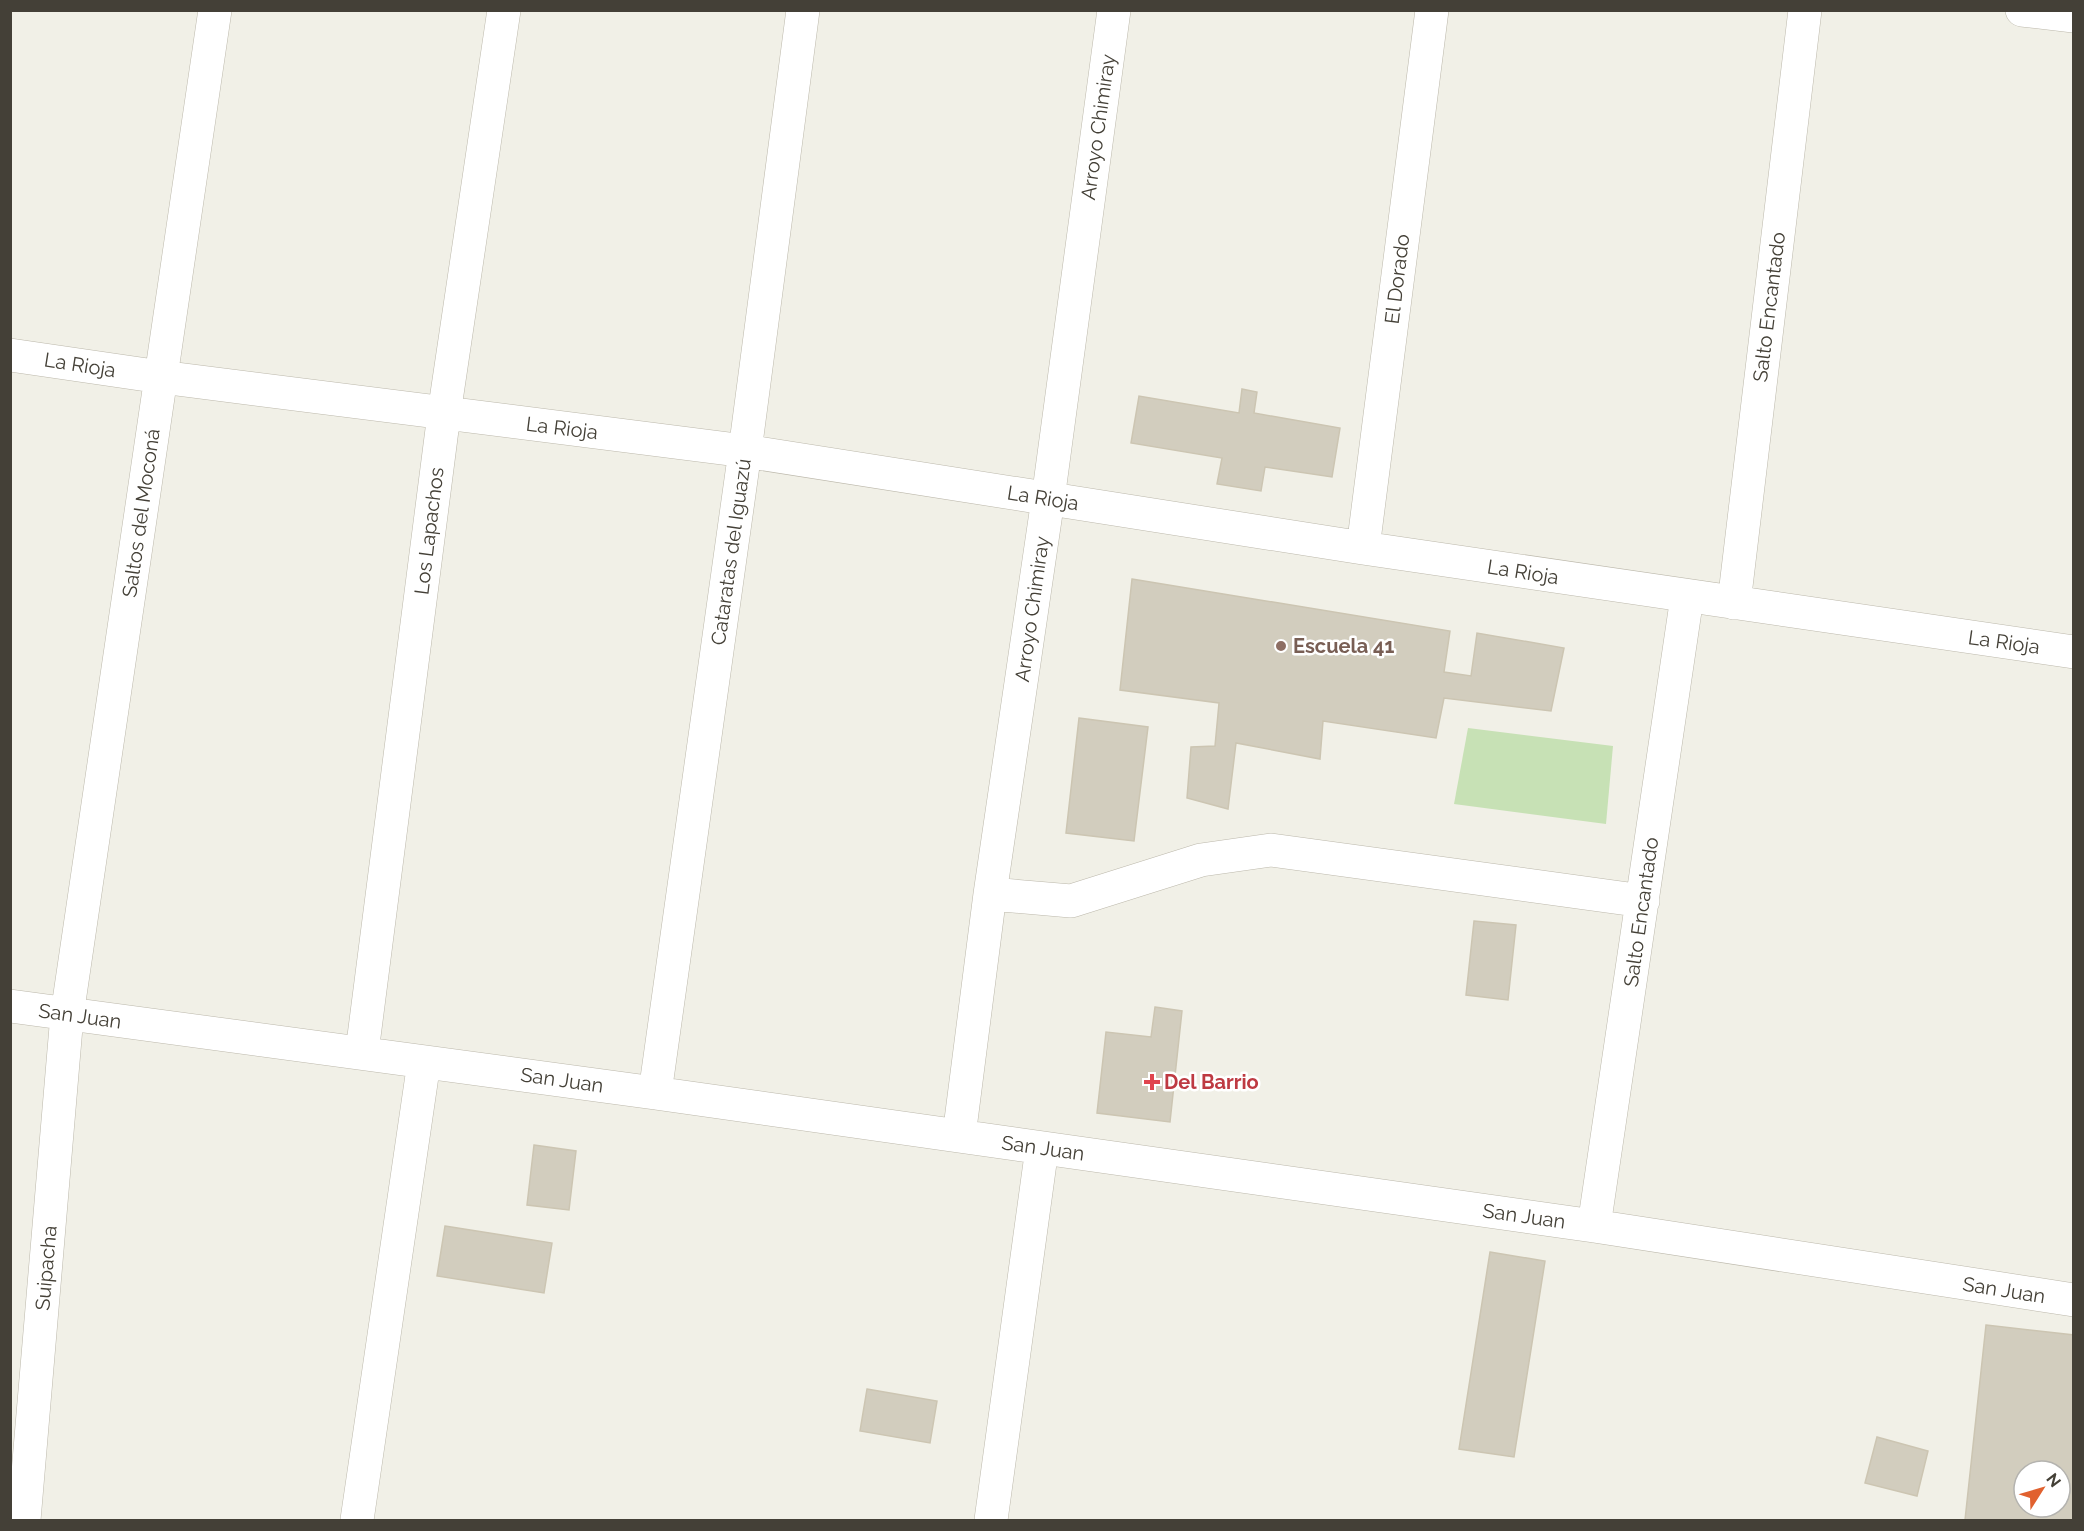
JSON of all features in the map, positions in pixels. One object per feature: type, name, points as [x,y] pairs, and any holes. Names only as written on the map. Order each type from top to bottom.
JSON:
[{"type":"street","name":"Saltos del Moconá","points":[[67,1015],[215,10]]},
{"type":"street","name":"Los Lapachos","points":[[362,1052],[444,414],[504,10]]},
{"type":"street","name":"Cataratas del Iguazú","points":[[655,1093],[745,451],[803,10]]},
{"type":"street","name":"Arroyo Chimiray","points":[[959,1136],[990,894],[1048,499],[1114,10]]},
{"type":"street","name":"El Dorado","points":[[1362,548],[1432,10]]},
{"type":"street","name":"Salto Encantado","points":[[1734,603],[1805,10]]},
{"type":"street","points":[[2022,10],[2073,16]]},
{"type":"street","name":"La Rioja","points":[[10,355],[444,414],[745,451],[1362,548],[2073,652]]},
{"type":"street","name":"Salto Encantado","points":[[1594,1226],[1687,597]]},
{"type":"street","points":[[990,894],[1071,901],[1201,860],[1271,850],[1642,901]]},
{"type":"street","name":"San Juan","points":[[10,1006],[362,1052],[1594,1226],[2073,1300]]},
{"type":"street","name":"Suipacha","points":[[24,1521],[67,1015]]},
{"type":"street","points":[[357,1521],[424,1062]]},
{"type":"street","points":[[991,1521],[1042,1148]]},
{"type":"green space","points":[[1468,728],[1613,746],[1606,824],[1454,804]]},
{"type":"building","points":[[1242,389],[1257,392],[1254,413],[1340,428],[1332,477],[1265,467],[1261,491],[1217,484],[1222,458],[1131,443],[1139,396],[1239,413]]},
{"type":"building","points":[[1132,579],[1450,631],[1444,672],[1471,676],[1477,633],[1564,648],[1551,711],[1444,698],[1436,738],[1323,721],[1320,759],[1236,743],[1228,809],[1187,798],[1191,747],[1215,746],[1219,703],[1120,690]]},
{"type":"building","points":[[1079,718],[1148,727],[1134,841],[1066,833]]},
{"type":"building","points":[[1474,921],[1516,925],[1508,1000],[1466,995]]},
{"type":"building","points":[[1155,1007],[1182,1011],[1170,1122],[1097,1113],[1106,1032],[1151,1037]]},
{"type":"building","points":[[534,1145],[576,1151],[569,1210],[527,1205]]},
{"type":"building","points":[[445,1226],[552,1243],[544,1293],[437,1276]]},
{"type":"building","points":[[1490,1252],[1545,1261],[1514,1457],[1459,1449]]},
{"type":"building","points":[[1986,1325],[2074,1335],[2074,1520],[1965,1520]]},
{"type":"building","points":[[867,1389],[937,1401],[930,1443],[860,1431]]},
{"type":"building","points":[[1877,1437],[1928,1451],[1917,1496],[1865,1483]]},
{"type":"place","name":"Escuela 41","points":[[1281,646]]},
{"type":"place","name":"Del Barrio","points":[[1152,1082]]}]
